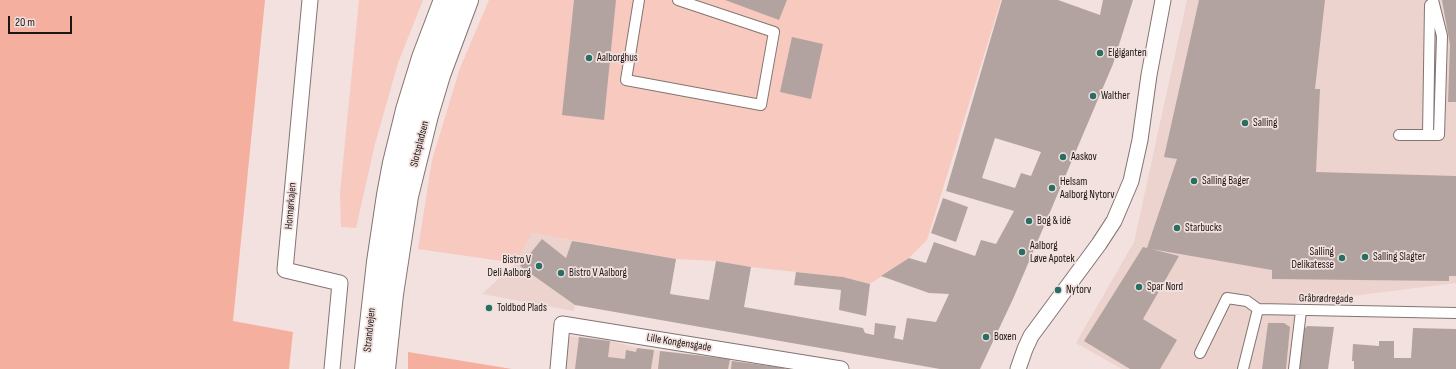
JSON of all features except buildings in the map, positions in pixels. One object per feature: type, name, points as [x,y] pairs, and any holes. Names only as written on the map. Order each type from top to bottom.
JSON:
[{"type":"main road","name":"Slotspladsen","points":[[383,292],[388,195],[394,163],[407,110],[423,58],[445,0]]},
{"type":"main road","name":"Slotspladsen","points":[[383,292],[427,115],[453,35],[467,0]]},
{"type":"main road","name":"Strandvejen","points":[[366,369],[383,292]]},
{"type":"main road","name":"Strandvejen","points":[[383,292],[384,369]]},
{"type":"street","name":"Honnørkajen","points":[[310,0],[285,270],[340,283],[332,369]]},
{"type":"street","points":[[1018,369],[1031,336],[1099,244],[1114,221],[1131,182],[1140,140],[1149,75],[1163,0]]},
{"type":"street","name":"Lille Kongensgade","points":[[558,369],[562,324],[841,369]]},
{"type":"lane","points":[[638,0],[626,80],[762,105],[774,32],[678,0]]},
{"type":"lane","points":[[1399,135],[1428,135],[1432,0]]},
{"type":"lane","points":[[1200,353],[1227,298],[1247,301],[1258,309],[1242,369]]},
{"type":"lane","name":"Gråbrødregade","points":[[1258,309],[1456,313]]},
{"type":"lane","points":[[1294,369],[1301,311]]},
{"type":"shaded area","points":[[0,0],[265,0],[233,321],[293,332],[289,369],[0,369]]},
{"type":"shaded area","points":[[359,0],[423,0],[398,63],[375,144],[356,228],[341,227],[340,193]]},
{"type":"shaded area","points":[[489,0],[1001,0],[927,240],[909,258],[870,284],[843,277],[751,267],[716,261],[676,259],[532,233],[516,263],[418,249],[432,160],[460,68]]},
{"type":"shaded area","points":[[1187,0],[1447,0],[1456,50],[1456,283],[1296,303],[1289,369],[1122,369],[1076,343],[1134,242]]},
{"type":"shaded area","points":[[532,233],[585,243],[574,311],[482,294],[516,263]]},
{"type":"shaded area","points":[[567,336],[610,341],[637,348],[730,359],[732,361],[792,369],[563,369]]},
{"type":"shaded area","points":[[408,352],[512,369],[408,369]]},
{"type":"place","name":"Elgiganten","points":[[1100,53]]},
{"type":"place","name":"Aalborghus","points":[[589,58]]},
{"type":"place","name":"Walther","points":[[1093,96]]},
{"type":"place","name":"Salling","points":[[1245,123]]},
{"type":"place","name":"Aaskov","points":[[1063,157]]},
{"type":"place","name":"Salling Bager","points":[[1194,181]]},
{"type":"place","name":"Helsam Aalborg Nytorv","points":[[1052,188]]},
{"type":"place","name":"Bog & idé","points":[[1029,221]]},
{"type":"place","name":"Starbucks","points":[[1177,228]]},
{"type":"place","name":"Aalborg Løve Apotek","points":[[1022,252]]},
{"type":"place","name":"Salling Slagter","points":[[1365,257]]},
{"type":"place","name":"Salling Delikatesse","points":[[1342,258]]},
{"type":"place","name":"Bistro V Deli Aalborg","points":[[539,266]]},
{"type":"place","name":"Bistro V Aalborg","points":[[561,273]]},
{"type":"place","name":"Spar Nord","points":[[1139,287]]},
{"type":"place","name":"Nytorv","points":[[1058,290]]},
{"type":"place","name":"Toldbod Plads","points":[[489,308]]},
{"type":"place","name":"Boxen","points":[[986,337]]}]
